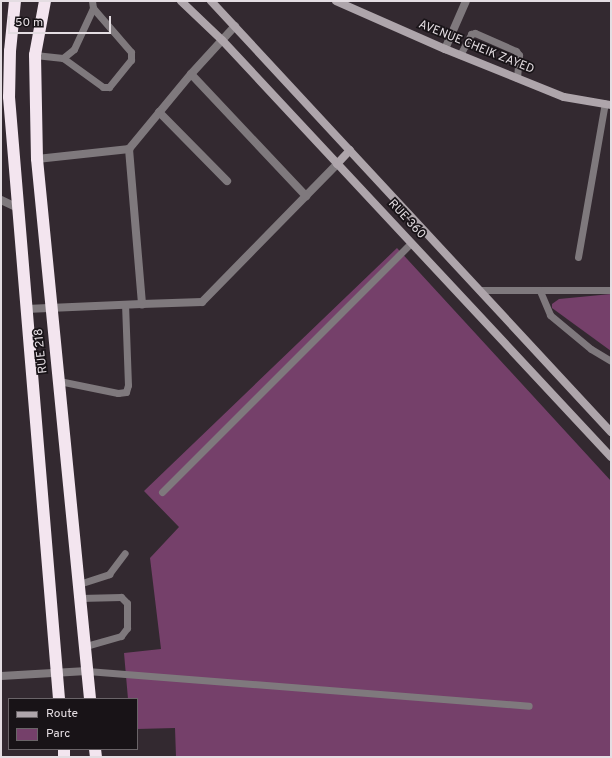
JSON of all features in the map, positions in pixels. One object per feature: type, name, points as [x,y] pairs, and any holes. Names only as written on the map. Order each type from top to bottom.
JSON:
[{"type":"highway","name":"RUE 218","points":[[15,1],[10,51],[9,98],[59,698]]},
{"type":"highway","name":"RUE 218","points":[[45,1],[35,55],[37,159],[90,698]]},
{"type":"main road","name":"RUE 360","points":[[181,1],[222,40],[611,457]]},
{"type":"main road","name":"RUE 360","points":[[211,1],[611,432]]},
{"type":"main road","name":"AVENUE CHEIK ZAYED","points":[[336,1],[445,49],[564,97],[608,104]]},
{"type":"main road","points":[[337,164],[350,150]]},
{"type":"street","points":[[445,49],[466,1]]},
{"type":"street","points":[[37,159],[129,149],[191,74],[235,26]]},
{"type":"street","points":[[191,74],[306,196]]},
{"type":"street","points":[[160,112],[227,181]]},
{"type":"street","points":[[129,149],[142,304]]},
{"type":"street","points":[[26,309],[202,302],[337,164]]},
{"type":"street","points":[[1,200],[18,208]]},
{"type":"street","points":[[1,676],[87,670]]},
{"type":"lane","points":[[35,55],[63,58],[103,87],[109,87],[131,60],[131,52],[92,4],[74,49],[63,58]]},
{"type":"lane","points":[[460,55],[472,34],[475,33],[516,51],[519,55],[517,78]]},
{"type":"lane","points":[[578,257],[608,104]]},
{"type":"lane","points":[[162,492],[411,243]]},
{"type":"lane","points":[[480,290],[611,290]]},
{"type":"lane","points":[[540,291],[550,315],[592,349],[611,361]]},
{"type":"lane","points":[[59,381],[118,393],[126,392],[128,385],[125,305]]},
{"type":"lane","points":[[79,584],[109,574],[125,553]]},
{"type":"lane","points":[[80,598],[121,596],[127,603],[127,628],[121,636],[85,646]]},
{"type":"lane","points":[[87,670],[530,706]]},
{"type":"green space","points":[[397,248],[611,481],[611,757],[176,757],[175,728],[138,729],[138,698],[128,698],[124,653],[161,649],[150,558],[179,527],[144,491]]},
{"type":"green space","points":[[611,294],[611,351],[552,308],[552,304],[559,299]]}]
